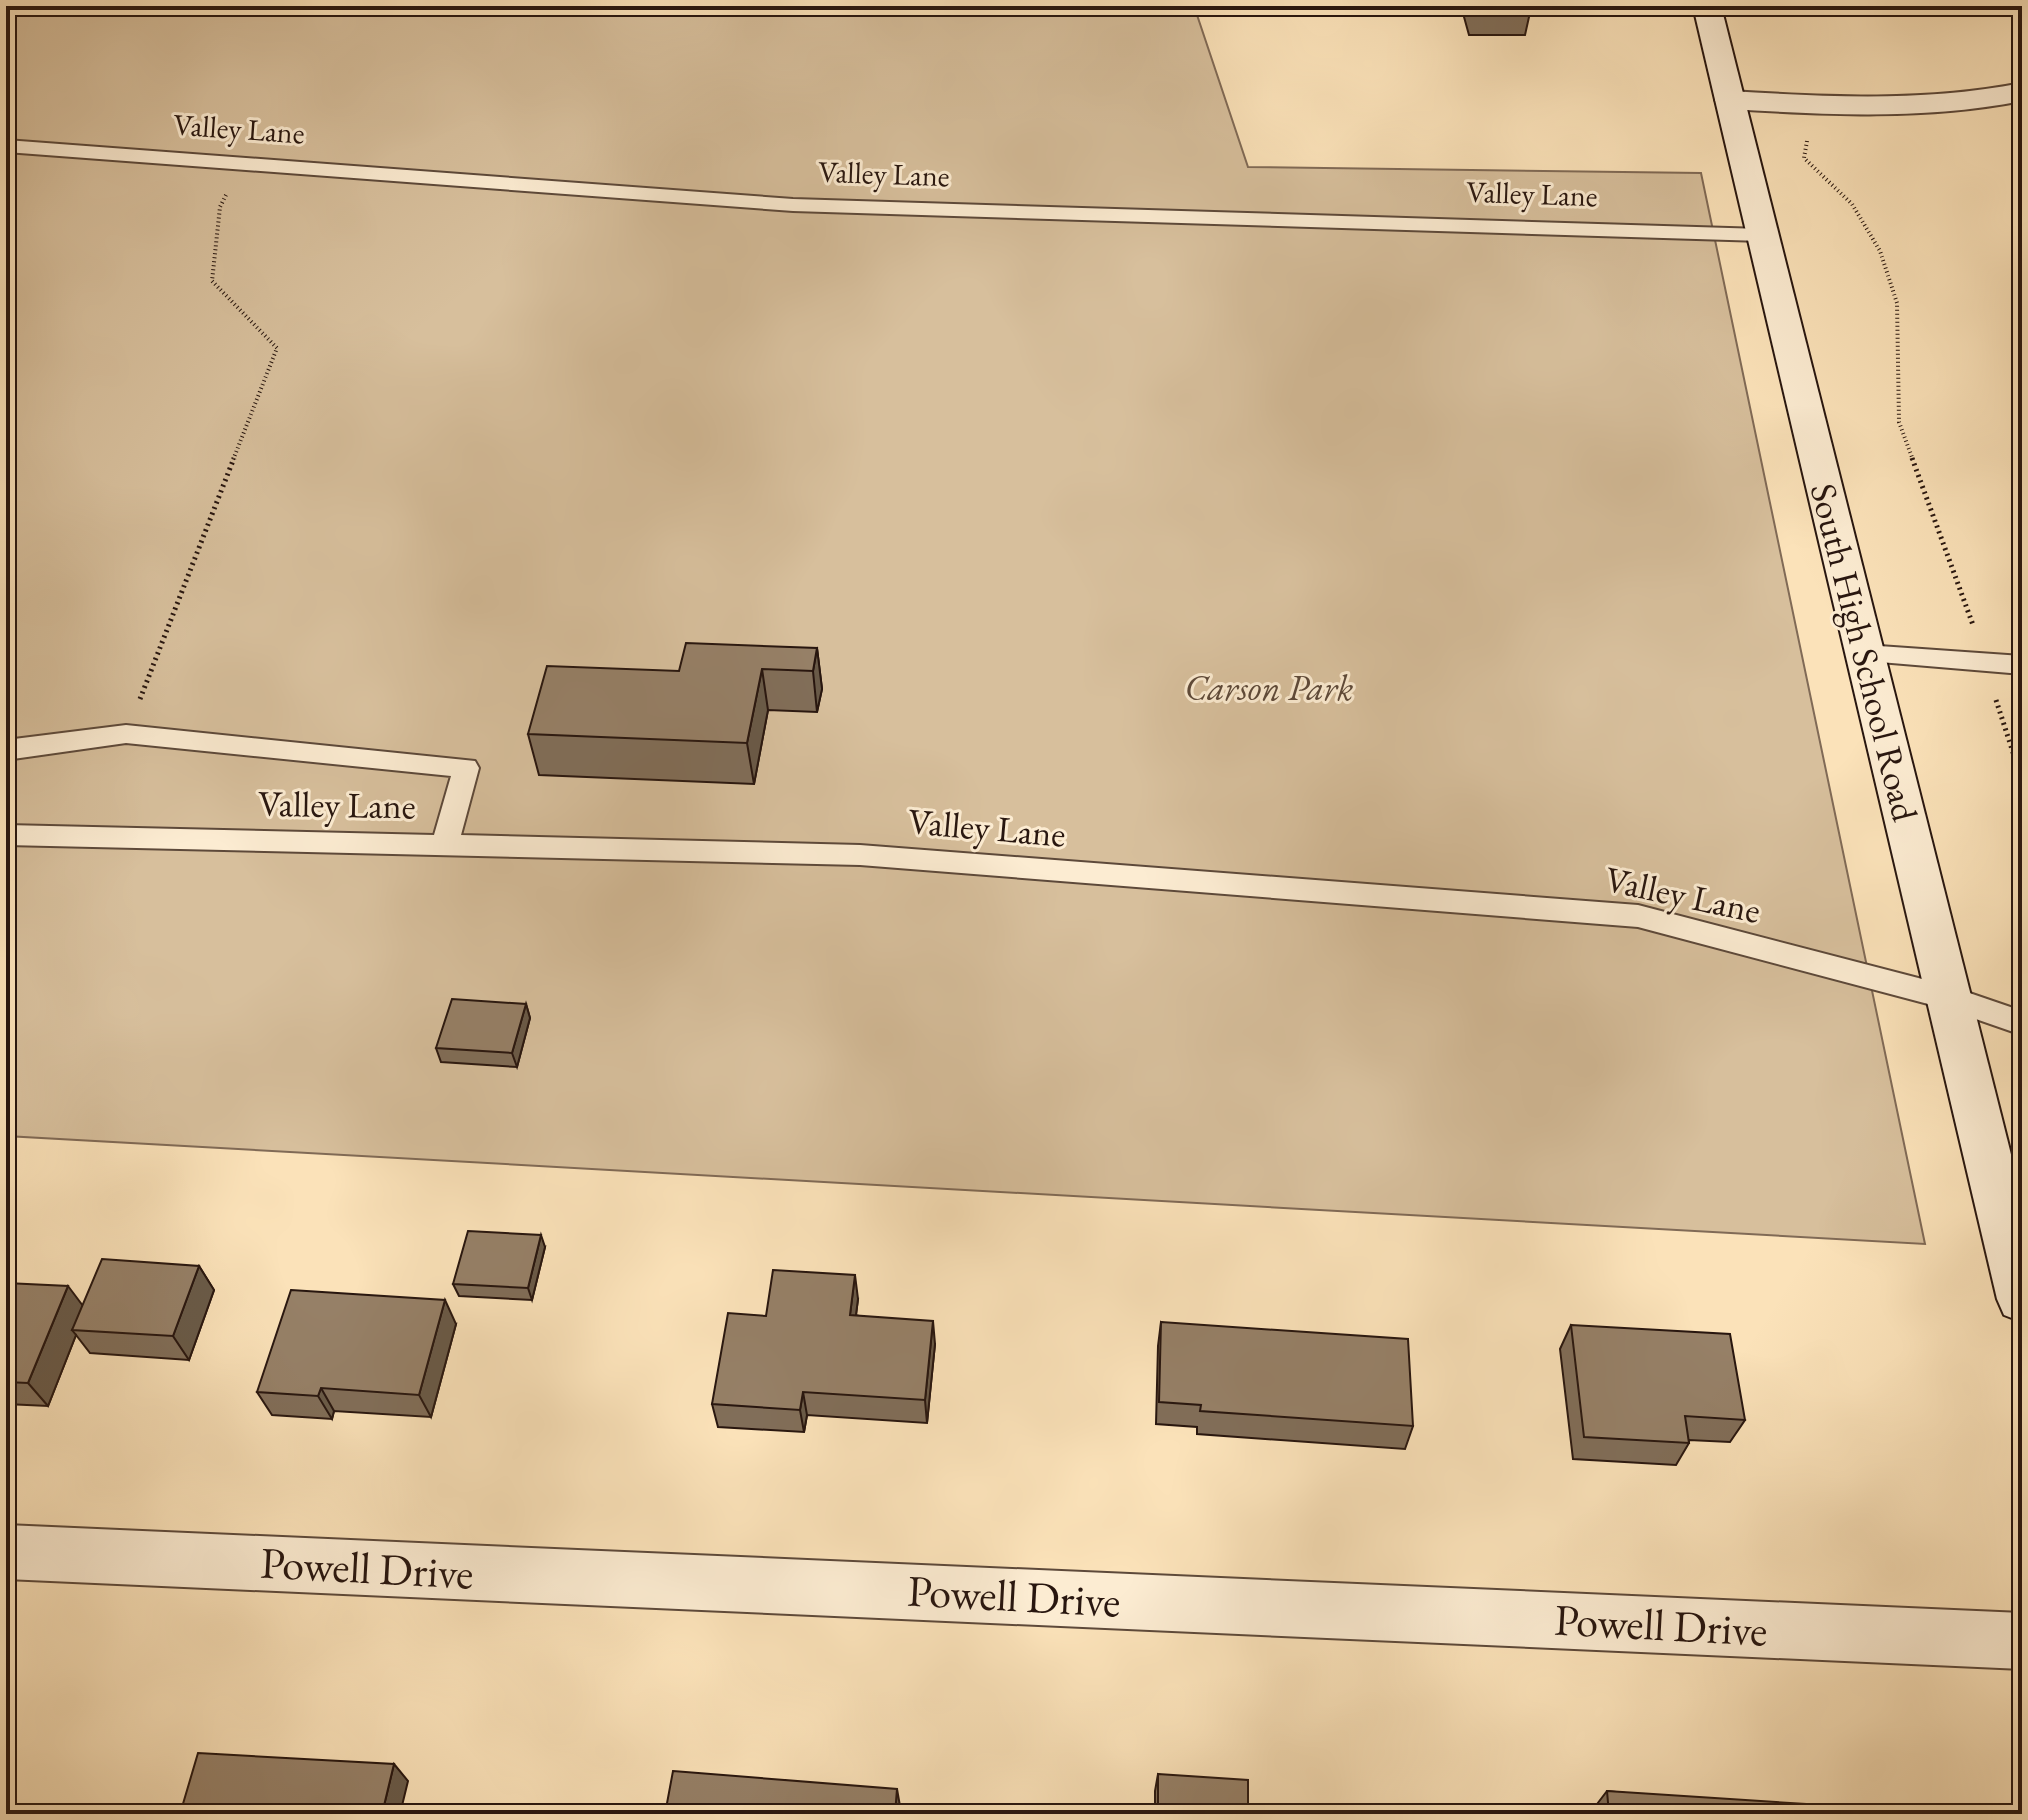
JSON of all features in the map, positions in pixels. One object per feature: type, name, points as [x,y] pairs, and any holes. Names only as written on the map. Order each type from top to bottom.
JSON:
[{"type":"main road","name":"South High School Road","points":[[1707,6],[2022,1299]]},
{"type":"main road","points":[[1730,100],[1912,108],[1979,102],[2022,92]]},
{"type":"main road","name":"Powell Drive","points":[[6,1552],[2022,1641]]},
{"type":"lane","name":"Valley Lane","points":[[6,146],[793,205],[1762,235]]},
{"type":"lane","points":[[1865,654],[2022,665]]},
{"type":"lane","points":[[6,750],[126,734],[466,768],[445,845]]},
{"type":"lane","name":"Valley Lane","points":[[6,835],[860,855],[1638,916],[1949,998],[2022,1023]]},
{"type":"path","points":[[1811,131],[1803,151],[1804,158],[1852,204],[1880,251],[1897,303],[1899,422],[1965,599]]},
{"type":"path","points":[[126,734],[277,348],[212,281],[220,207],[242,163]]},
{"type":"path","points":[[2000,712],[2022,780]]},
{"type":"green space","name":"Carson Park","points":[[6,6],[1194,6],[1248,167],[1701,173],[1925,1244],[6,1136]]},
{"type":"building","points":[[1530,6],[1531,8],[1474,8]]},
{"type":"building","points":[[686,643],[817,648],[813,671],[762,669],[747,743],[528,734],[547,666],[679,671]]},
{"type":"building","points":[[452,999],[526,1004],[512,1053],[436,1048]]},
{"type":"building","points":[[468,1231],[541,1235],[528,1288],[453,1284]]},
{"type":"building","points":[[102,1259],[199,1266],[173,1336],[72,1330]]},
{"type":"building","points":[[773,1270],[855,1275],[850,1315],[933,1321],[925,1400],[803,1392],[800,1410],[712,1404],[728,1313],[766,1316]]},
{"type":"building","points":[[6,1283],[68,1286],[28,1383],[6,1382]]},
{"type":"building","points":[[291,1290],[445,1300],[419,1395],[321,1388],[318,1396],[257,1392]]},
{"type":"building","points":[[1161,1322],[1408,1339],[1413,1426],[1200,1411],[1201,1405],[1159,1402]]},
{"type":"building","points":[[1571,1325],[1730,1334],[1745,1420],[1685,1416],[1689,1443],[1584,1437]]},
{"type":"building","points":[[198,1753],[394,1764],[382,1814],[180,1814]]},
{"type":"building","points":[[673,1771],[897,1789],[895,1814],[665,1814]]},
{"type":"building","points":[[1158,1774],[1248,1780],[1248,1809],[1328,1814],[1158,1814]]},
{"type":"building","points":[[1607,1791],[1822,1805],[1823,1814],[1609,1814]]}]
